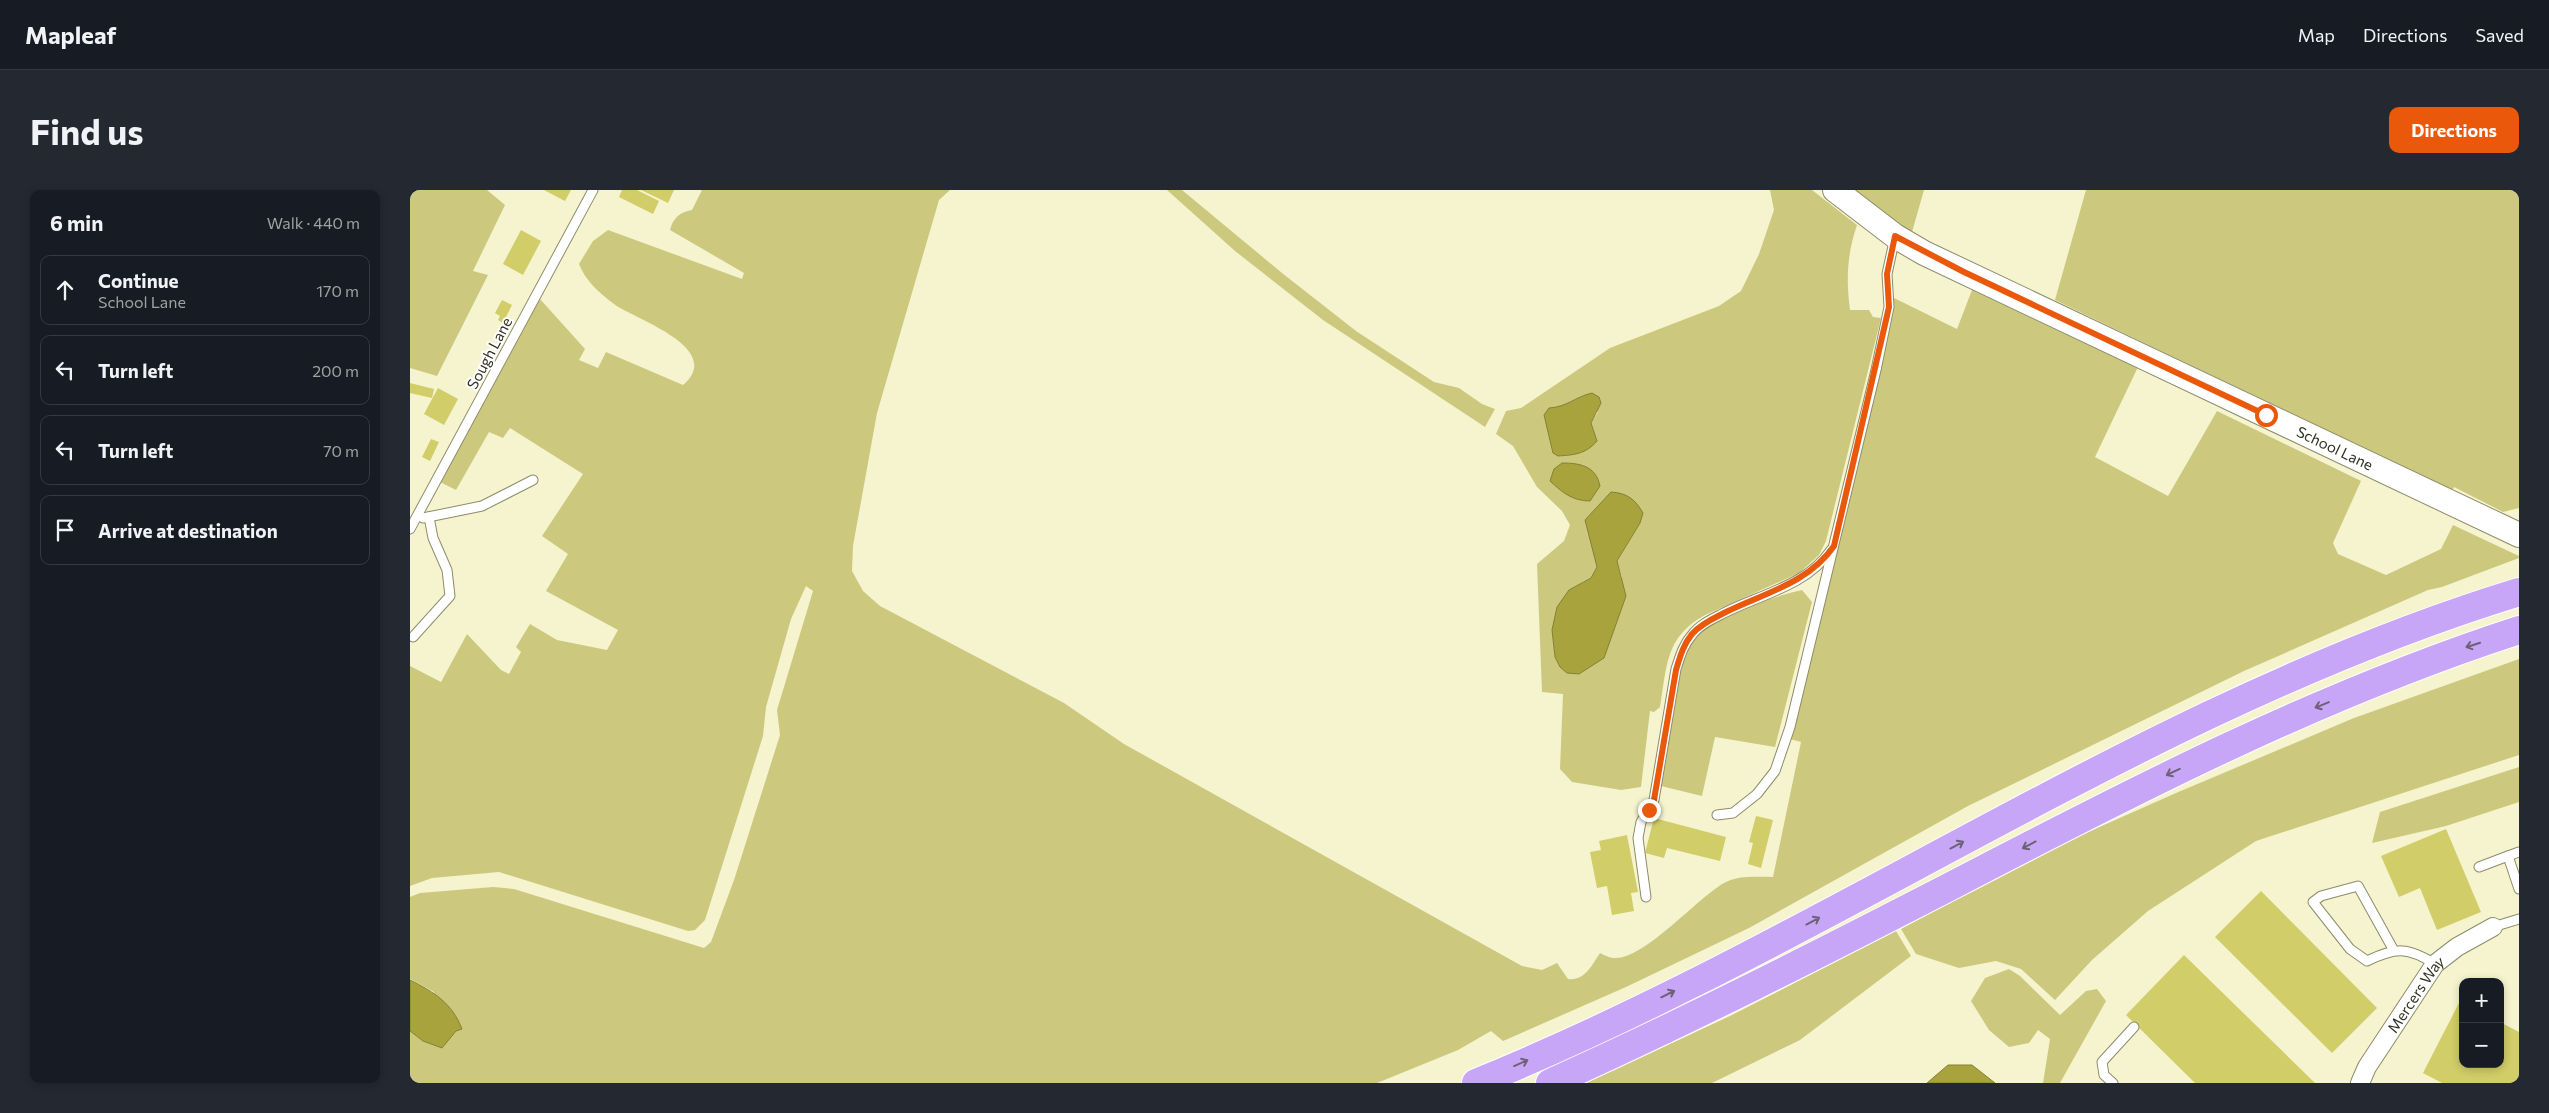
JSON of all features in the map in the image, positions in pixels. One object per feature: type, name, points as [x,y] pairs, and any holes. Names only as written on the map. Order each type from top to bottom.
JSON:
[{"type":"highway","points":[[1476,1083],[1605,1025],[1768,945],[2016,813],[2246,697],[2391,636],[2457,611],[2519,592]]},
{"type":"highway","points":[[1550,1083],[1617,1053],[1783,972],[2167,775],[2276,724],[2457,650],[2519,630]]},
{"type":"main road","name":"School Lane","points":[[1834,190],[1895,236],[1964,272],[2519,535]]},
{"type":"street","name":"Mercers Way","points":[[2360,1083],[2367,1067],[2435,964],[2457,947],[2493,927]]},
{"type":"lane","name":"Sough Lane","points":[[410,529],[593,190]]},
{"type":"lane","points":[[1717,815],[1733,812],[1757,794],[1775,771],[1806,667],[1889,307],[1887,274],[1895,236]]},
{"type":"lane","points":[[415,519],[482,506],[533,480]]},
{"type":"lane","points":[[413,637],[450,596],[447,570],[433,538],[429,517]]},
{"type":"lane","points":[[1646,897],[1638,838],[1641,822],[1654,800],[1676,670],[1683,649],[1692,634],[1707,622],[1797,580],[1816,567],[1834,546]]},
{"type":"lane","points":[[2479,867],[2519,852]]},
{"type":"lane","points":[[2508,856],[2519,889]]},
{"type":"lane","points":[[2394,950],[2358,886],[2321,896],[2313,902],[2350,949],[2367,961],[2394,950],[2419,954],[2435,964]]},
{"type":"lane","points":[[2493,927],[2519,918]]},
{"type":"lane","points":[[2113,1083],[2104,1075],[2102,1062],[2134,1027]]},
{"type":"shaded area","points":[[410,190],[487,190],[505,205],[473,271],[488,275],[437,376],[410,368]]},
{"type":"shaded area","points":[[702,190],[950,190],[939,200],[877,413],[853,546],[852,571],[863,591],[880,606],[1064,703],[1124,744],[1522,966],[1542,970],[1557,963],[1568,979],[1574,979],[1583,975],[1600,953],[1614,958],[1626,956],[1640,949],[1670,927],[1712,891],[1729,880],[1773,877],[1801,742],[1790,739],[1894,298],[1957,329],[1972,290],[2138,367],[2095,457],[2168,496],[2217,411],[2361,481],[2333,543],[2338,554],[2386,575],[2441,549],[2453,525],[2519,556],[2519,558],[2442,587],[2428,590],[2244,671],[1968,806],[1749,928],[1626,987],[1503,1041],[1491,1031],[1458,1050],[1377,1083],[410,1083],[410,1031],[423,1041],[434,992],[410,979],[410,897],[420,893],[493,887],[514,889],[704,948],[711,942],[734,880],[780,735],[777,710],[813,591],[806,586],[791,619],[766,707],[763,736],[705,920],[695,930],[688,931],[499,872],[432,878],[410,886],[410,666],[441,682],[467,634],[501,670],[509,674],[521,652],[516,647],[530,624],[557,640],[607,650],[618,630],[546,591],[568,554],[542,536],[583,474],[510,428],[503,438],[489,432],[456,490],[438,481],[540,299],[585,349],[579,360],[598,368],[606,352],[683,385],[693,372],[693,359],[685,347],[656,326],[608,300],[589,281],[579,264],[593,241],[608,230],[742,279],[744,273],[670,230],[678,216],[692,210]]},
{"type":"shaded area","points":[[1167,190],[1182,190],[1282,273],[1356,331],[1434,382],[1459,388],[1482,404],[1495,409],[1485,427],[1323,320],[1235,251]]},
{"type":"shaded area","points":[[1770,190],[1812,190],[1857,225],[1848,267],[1850,310],[1869,310],[1873,317],[1881,318],[1826,541],[1819,555],[1799,573],[1705,615],[1682,633],[1670,654],[1660,707],[1654,712],[1650,711],[1641,787],[1621,790],[1572,782],[1560,769],[1563,694],[1542,692],[1537,564],[1564,541],[1570,525],[1562,511],[1537,487],[1513,446],[1496,434],[1506,411],[1521,408],[1610,348],[1719,306],[1741,291],[1759,254],[1774,210]],"holes":[[[1563,407],[1598,412],[1591,423],[1597,441],[1549,408]],[[1640,523],[1617,562],[1622,577],[1555,657],[1553,639],[1555,617],[1563,602],[1581,583],[1591,578],[1597,567],[1593,547]]]},
{"type":"shaded area","points":[[1852,190],[1924,190],[1912,232],[1883,215]]},
{"type":"shaded area","points":[[2086,190],[2519,190],[2519,508],[2503,512],[2454,487],[2452,491],[2055,300]]},
{"type":"shaded area","points":[[1592,393],[1599,397],[1601,403],[1591,423],[1597,441],[1589,449],[1579,453],[1558,456],[1553,453],[1544,415],[1549,408],[1561,406]]},
{"type":"shaded area","points":[[1562,463],[1581,465],[1595,474],[1600,486],[1590,501],[1573,498],[1550,481],[1554,469]]},
{"type":"shaded area","points":[[1611,492],[1630,498],[1643,513],[1640,523],[1617,561],[1626,596],[1604,658],[1579,674],[1567,673],[1560,667],[1555,657],[1552,630],[1557,607],[1569,590],[1591,578],[1597,567],[1585,520]]},
{"type":"shaded area","points":[[1802,590],[1812,602],[1775,747],[1715,737],[1702,796],[1661,786],[1683,659],[1692,641],[1706,628],[1747,607]]},
{"type":"shaded area","points":[[2519,659],[2519,755],[2256,841],[2148,911],[2092,960],[2055,1000],[2021,969],[1996,961],[1959,968],[1916,954],[1901,929],[2059,845],[2176,793],[2354,718]]},
{"type":"shaded area","points":[[2519,767],[2519,802],[2446,826],[2372,843],[2380,812]]},
{"type":"shaded area","points":[[1896,931],[1911,956],[1800,1040],[1712,1083],[1586,1083],[1730,1016]]},
{"type":"shaded area","points":[[2009,969],[2020,976],[2060,1015],[2086,991],[2097,989],[2106,1001],[2060,1083],[2043,1083],[2050,1039],[2038,1030],[2029,1043],[2009,1047],[1989,1030],[1971,1001],[1985,978]]},
{"type":"shaded area","points":[[410,980],[441,999],[458,1020],[462,1029],[456,1031],[442,1048],[423,1041],[410,1031]]},
{"type":"shaded area","points":[[1948,1065],[1972,1065],[1995,1083],[1927,1083]]},
{"type":"building","points":[[544,190],[571,190],[565,201]]},
{"type":"building","points":[[622,190],[637,190],[659,201],[653,214],[619,197]]},
{"type":"building","points":[[641,190],[674,190],[668,203]]},
{"type":"building","points":[[521,230],[541,241],[523,275],[503,264]]},
{"type":"building","points":[[502,300],[512,305],[503,323],[498,320],[500,316],[495,313]]},
{"type":"building","points":[[410,383],[434,389],[432,398],[410,393]]},
{"type":"building","points":[[438,388],[458,399],[444,425],[424,414]]},
{"type":"building","points":[[431,439],[439,442],[430,461],[422,457]]},
{"type":"building","points":[[1756,816],[1773,820],[1761,868],[1748,864],[1753,843],[1749,842]]},
{"type":"building","points":[[1654,818],[1726,837],[1720,861],[1667,848],[1664,858],[1645,853]]},
{"type":"building","points":[[2446,829],[2481,912],[2437,930],[2420,888],[2399,897],[2381,856]]},
{"type":"building","points":[[1627,835],[1638,892],[1631,893],[1634,911],[1612,915],[1607,886],[1597,888],[1590,852],[1601,850],[1599,841]]},
{"type":"building","points":[[2261,891],[2377,1008],[2332,1053],[2215,937]]},
{"type":"building","points":[[2184,955],[2315,1083],[2195,1083],[2126,1015]]},
{"type":"building","points":[[2459,1003],[2459,1068],[2504,1068],[2504,1024],[2519,1032],[2519,1083],[2442,1083],[2423,1073]]},
{"type":"route","points":[[1649,810],[1654,800],[1676,670],[1683,649],[1692,634],[1707,622],[1729,610],[1797,580],[1816,567],[1834,546],[1889,307],[1887,274],[1895,236],[1924,253],[2266,415]]}]
